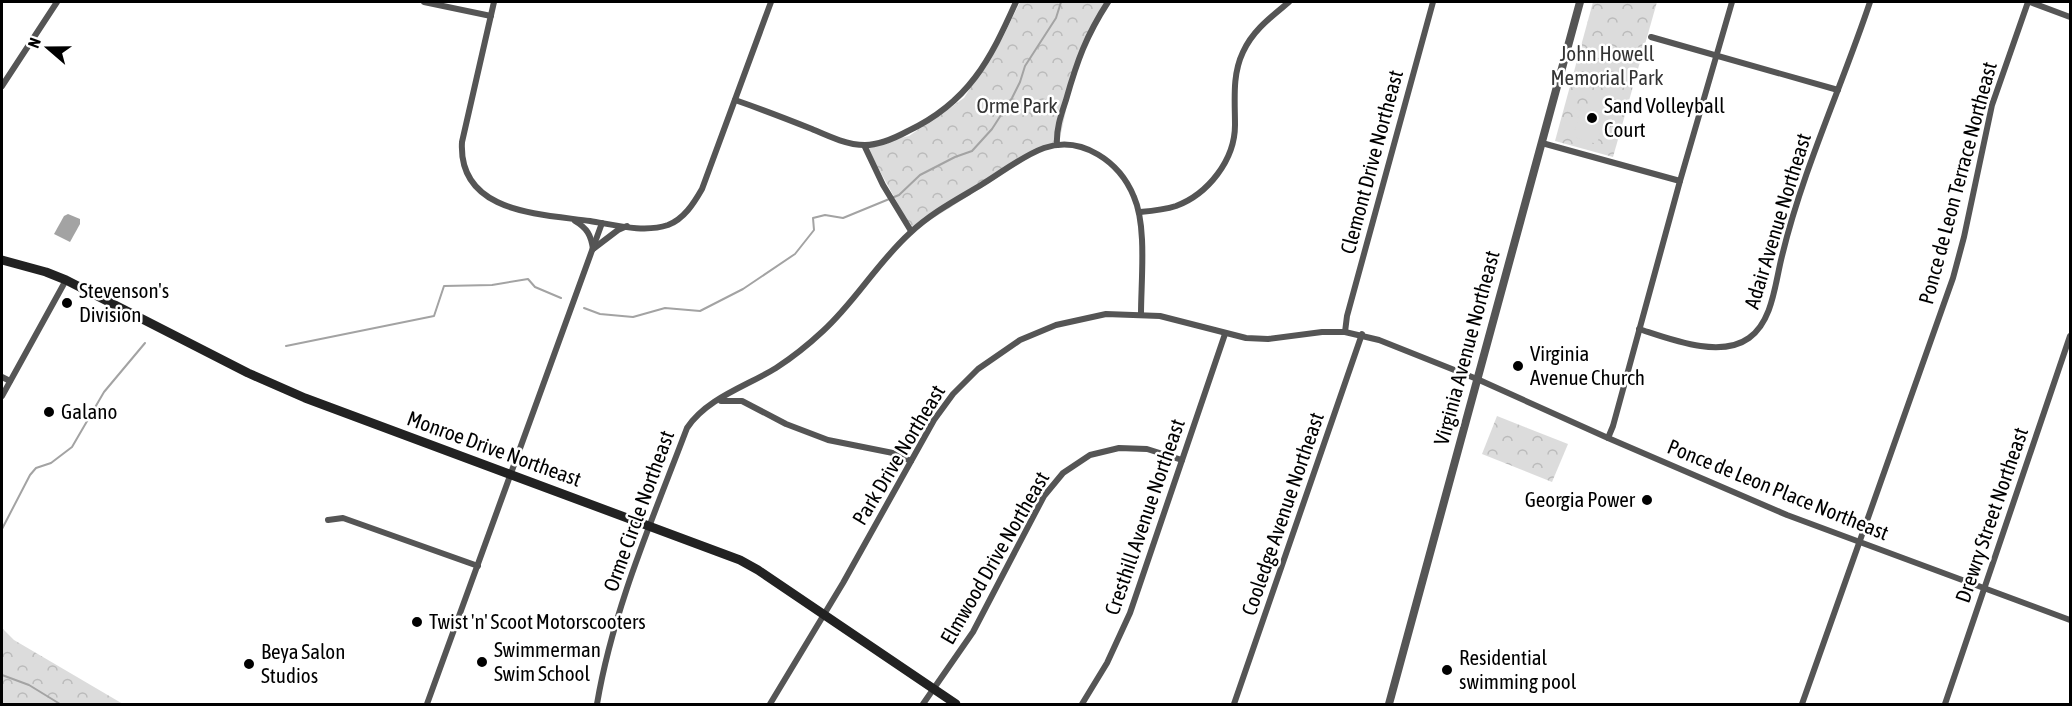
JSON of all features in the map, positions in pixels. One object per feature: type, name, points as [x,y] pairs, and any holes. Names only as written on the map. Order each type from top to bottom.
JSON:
[{"type":"main road","name":"Monroe Drive Northeast","points":[[2,260],[66,280],[248,373],[305,398],[740,560],[824,614],[956,705]]},
{"type":"street","points":[[2,86],[57,2]]},
{"type":"street","points":[[424,2],[491,16]]},
{"type":"street","points":[[494,2],[462,142],[461,156],[470,180],[478,189],[506,206],[531,213],[656,228],[682,217],[702,189],[771,2]]},
{"type":"street","points":[[735,100],[838,140],[864,145],[892,139],[915,128],[945,108],[975,80],[989,60],[1016,2]]},
{"type":"street","points":[[1108,2],[1091,27],[1078,58],[1057,129],[1057,145],[1084,148],[1106,159],[1128,184],[1139,212],[1141,228],[1141,314]]},
{"type":"street","points":[[1139,212],[1165,209],[1185,201],[1203,189],[1218,173],[1229,154],[1234,138],[1235,82],[1242,52],[1259,27],[1289,2]]},
{"type":"street","name":"Clemont Drive Northeast","points":[[1345,332],[1347,316],[1433,2]]},
{"type":"street","name":"Virginia Avenue Northeast","points":[[1389,705],[1580,2]]},
{"type":"street","points":[[1608,438],[1732,2]]},
{"type":"street","name":"Adair Avenue Northeast","points":[[1639,329],[1716,349],[1740,344],[1758,329],[1768,311],[1791,219],[1870,2]]},
{"type":"street","points":[[2029,2],[2070,16]]},
{"type":"street","name":"Ponce de Leon Terrace Northeast","points":[[1802,705],[1953,278],[1992,105],[2029,2]]},
{"type":"street","points":[[1651,37],[1838,90]]},
{"type":"street","points":[[1542,143],[1680,181]]},
{"type":"street","points":[[864,145],[883,185],[911,231]]},
{"type":"street","name":"Orme Circle Northeast","points":[[597,705],[607,655],[619,613],[687,428],[699,413],[776,368],[807,346],[837,318],[894,248],[911,231],[934,214],[1031,154],[1057,145]]},
{"type":"street","points":[[573,219],[586,228],[593,249]]},
{"type":"street","points":[[427,705],[602,223]]},
{"type":"street","points":[[593,249],[627,226]]},
{"type":"street","points":[[2,396],[66,280]]},
{"type":"street","name":"Park Drive Northeast","points":[[770,705],[934,420],[953,394],[978,369],[1003,350],[1037,332],[1071,320],[1106,314],[1141,314],[1179,320],[1246,338],[1268,339],[1322,332],[1345,332],[1362,334],[1477,379]]},
{"type":"street","name":"Cresthill Avenue Northeast","points":[[1082,705],[1117,643],[1130,614],[1225,334]]},
{"type":"street","name":"Cooledge Avenue Northeast","points":[[1234,705],[1362,334]]},
{"type":"street","name":"Drewry Street Northeast","points":[[1945,705],[2070,336]]},
{"type":"street","points":[[2,377],[10,381]]},
{"type":"street","name":"Ponce de Leon Place Northeast","points":[[1477,379],[1766,506],[2070,620]]},
{"type":"street","points":[[717,401],[732,399],[742,401],[786,423],[828,440],[893,453],[911,460]]},
{"type":"street","name":"Elmwood Drive Northeast","points":[[923,705],[973,632],[1044,496],[1063,473],[1090,455],[1119,448],[1147,449],[1182,460]]},
{"type":"street","points":[[328,520],[343,518],[478,566]]},
{"type":"green space","name":"Orme Park","points":[[1020,2],[1112,2],[1102,14],[1074,73],[1060,138],[913,231],[866,146],[909,136],[964,98],[1003,37]]},
{"type":"green space","name":"John Howell Memorial Park","points":[[1593,2],[1657,2],[1613,157],[1555,141]]},
{"type":"green space","name":"Sand Volleyball Court","points":[[1581,107],[1606,114],[1602,128],[1577,121]]},
{"type":"green space","name":"Sand Volleyball Court","points":[[1577,122],[1601,130],[1597,144],[1573,137]]},
{"type":"green space","points":[[1497,416],[1568,444],[1552,482],[1482,454]]},
{"type":"green space","points":[[2,628],[14,640],[123,704],[2,704]]},
{"type":"shaded area","points":[[68,214],[80,219],[80,224],[70,242],[54,234],[64,216]]},
{"type":"waterway","points":[[584,308],[600,314],[633,317],[665,308],[700,311],[743,289],[795,254],[814,230],[813,218],[825,215],[843,218],[899,195],[920,175],[972,151],[992,129],[1012,98],[1025,66],[1056,18],[1061,2]]},
{"type":"waterway","points":[[286,346],[434,316],[444,286],[492,285],[528,279],[535,287],[561,298]]},
{"type":"waterway","points":[[2,529],[30,475],[36,468],[51,463],[72,447],[104,392],[145,343]]},
{"type":"waterway","points":[[2,675],[29,685],[60,704]]},
{"type":"place","name":"Sand Volleyball Court","points":[[1592,118]]},
{"type":"place","name":"Stevenson's Division","points":[[67,303]]},
{"type":"place","name":"Virginia Avenue Church","points":[[1518,366]]},
{"type":"place","name":"Galano","points":[[49,412]]},
{"type":"place","name":"Georgia Power","points":[[1647,500]]},
{"type":"place","name":"Twist 'n' Scoot Motorscooters","points":[[417,622]]},
{"type":"place","name":"Swimmerman Swim School","points":[[482,662]]},
{"type":"place","name":"Beya Salon Studios","points":[[249,664]]},
{"type":"place","name":"Residential swimming pool","points":[[1447,670]]}]
